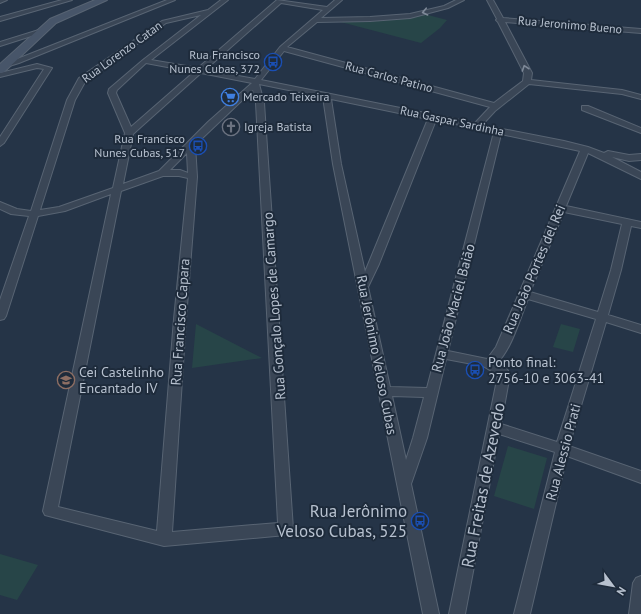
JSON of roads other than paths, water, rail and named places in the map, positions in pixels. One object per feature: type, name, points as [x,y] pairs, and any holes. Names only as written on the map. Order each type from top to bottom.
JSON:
[{"type":"main road","points":[[3,67],[53,21],[103,0]]},
{"type":"street","points":[[0,1],[4,0]]},
{"type":"street","points":[[40,0],[56,4]]},
{"type":"street","points":[[0,19],[69,0]]},
{"type":"street","points":[[3,67],[172,0]]},
{"type":"street","points":[[164,539],[50,510],[129,133],[112,93],[113,89],[145,61],[207,12],[225,0]]},
{"type":"street","points":[[129,133],[261,16],[277,0],[326,9]]},
{"type":"street","points":[[162,173],[257,83],[282,48],[338,0]]},
{"type":"street","points":[[315,20],[379,19],[407,16],[445,7],[461,0]]},
{"type":"street","points":[[477,126],[495,106],[526,82],[528,73],[490,0]]},
{"type":"street","name":"Rua Lorenzo Catan","points":[[0,316],[35,214],[73,94],[82,80],[156,26],[175,18],[207,12]]},
{"type":"street","name":"Rua Jeronimo Bueno","points":[[500,20],[641,31]]},
{"type":"street","points":[[0,44],[42,31]]},
{"type":"street","name":"Rua Carlos Patino","points":[[282,48],[495,106]]},
{"type":"street","name":"Rua Gaspar Sardinha","points":[[145,61],[200,70],[257,83],[433,117],[585,149],[595,152],[641,176]]},
{"type":"street","points":[[0,75],[37,66],[48,68],[0,143]]},
{"type":"street","points":[[526,82],[626,93],[641,97]]},
{"type":"street","name":"Rua Gonçalo Lopes de Camargo","points":[[164,539],[286,529],[276,347],[260,102],[257,83]]},
{"type":"street","name":"Rua Jerônimo Veloso Cubas","points":[[327,96],[336,157],[431,614]]},
{"type":"street","points":[[238,100],[260,102]]},
{"type":"street","points":[[585,108],[641,131]]},
{"type":"street","points":[[363,287],[374,264],[433,117]]},
{"type":"street","name":"Rua João Maciel Baião","points":[[404,484],[420,438],[430,393],[498,131]]},
{"type":"street","name":"Rua Francisco Capara","points":[[164,539],[193,177],[191,145]]},
{"type":"street","name":"Rua João Portes del Rei","points":[[490,363],[498,355],[585,149]]},
{"type":"street","points":[[595,152],[624,158],[641,157]]},
{"type":"street","points":[[0,205],[7,210],[35,214],[62,210],[162,173],[180,173],[193,177]]},
{"type":"street","points":[[560,208],[641,225]]},
{"type":"street","name":"Rua Alessio Prati","points":[[522,614],[562,449],[616,270],[627,222]]},
{"type":"street","points":[[524,294],[641,329]]},
{"type":"street","points":[[441,354],[490,363]]},
{"type":"street","name":"Rua Freitas de Azevedo","points":[[458,614],[504,374],[501,368],[490,363]]},
{"type":"street","points":[[384,391],[430,393]]},
{"type":"street","points":[[493,427],[562,449],[641,477]]},
{"type":"street","points":[[637,614],[641,583]]},
{"type":"place","name":"Rua Francisco Nunes Cubas, 372","points":[[273,62]]},
{"type":"place","name":"Mercado Teixeira","points":[[230,97]]},
{"type":"place","name":"Igreja Batista","points":[[231,127]]},
{"type":"place","name":"Rua Francisco Nunes Cubas, 517","points":[[198,146]]},
{"type":"place","name":"Ponto final: 2756-10 e 3063-41","points":[[475,370]]},
{"type":"place","name":"Cei Castelinho Encantado IV","points":[[66,380]]},
{"type":"place","name":"Rua Jerônimo Veloso Cubas, 525","points":[[420,521]]}]
